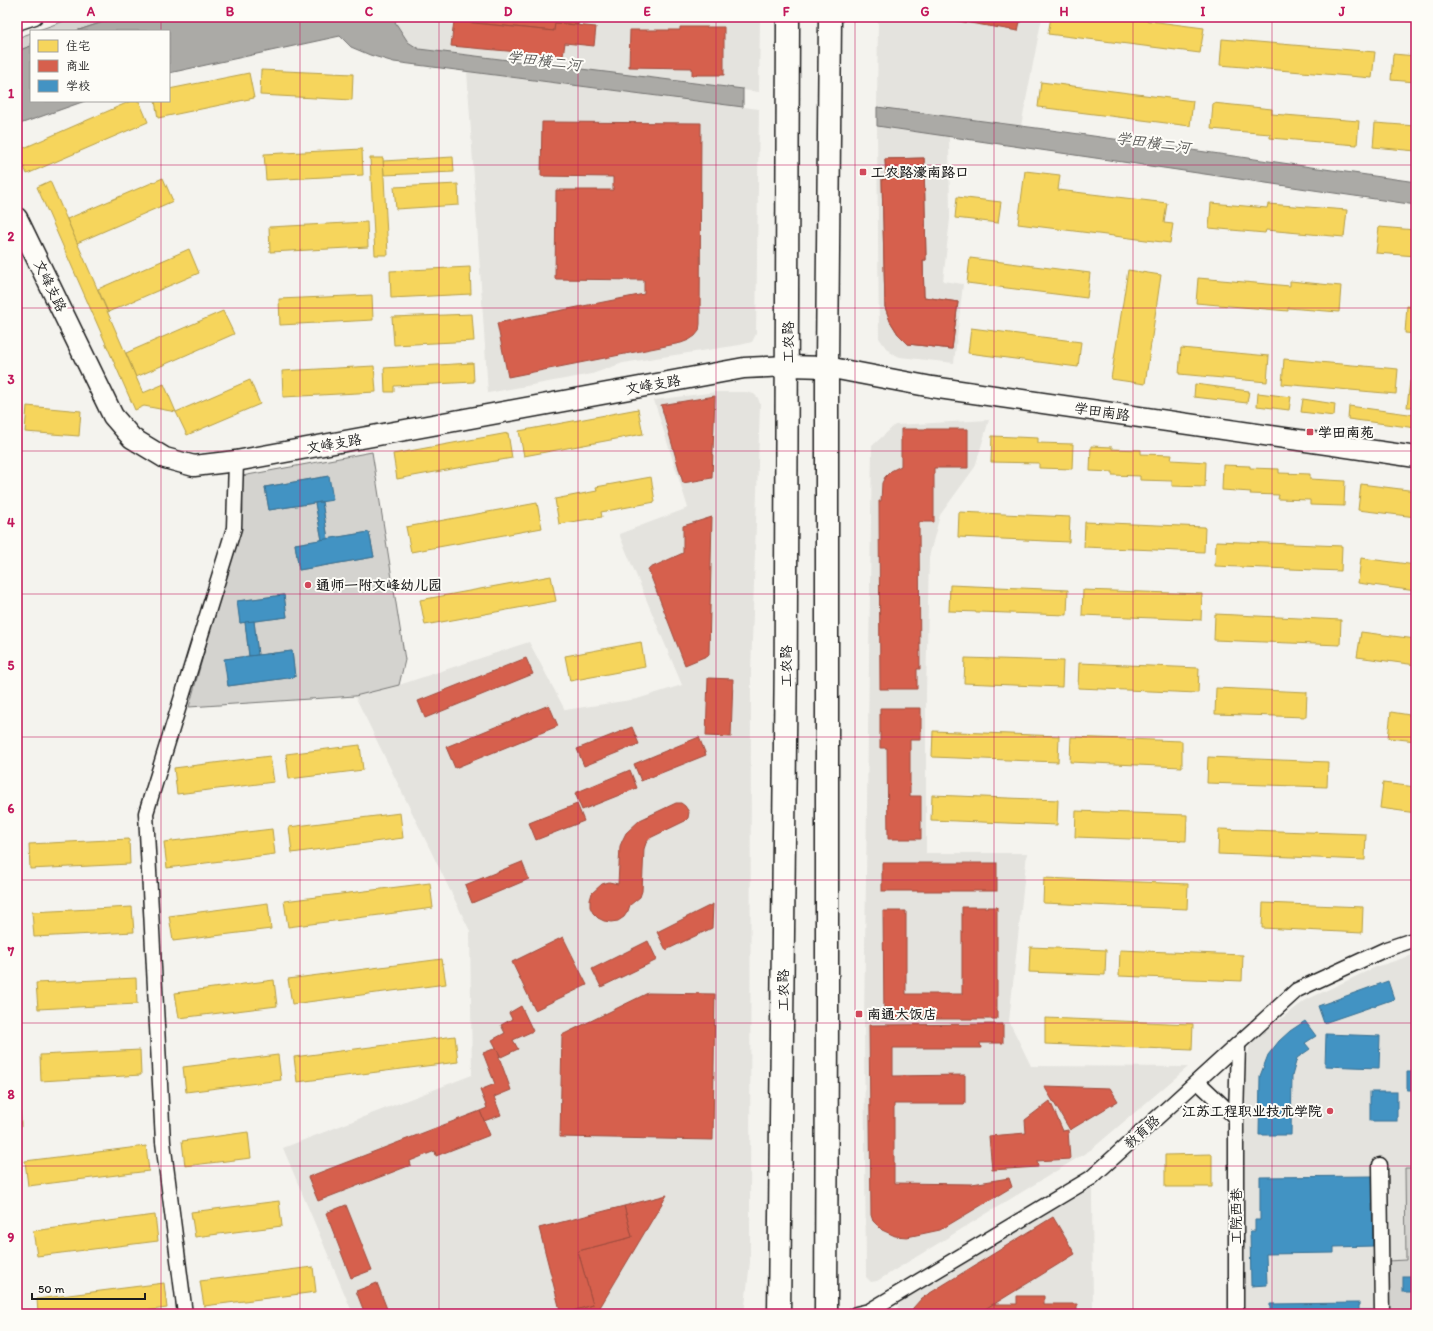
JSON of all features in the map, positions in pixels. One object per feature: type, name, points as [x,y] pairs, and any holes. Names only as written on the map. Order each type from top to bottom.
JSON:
[{"type":"main road","name":"工农路","points":[[780,1314],[788,366],[788,17]]},
{"type":"main road","points":[[826,1314],[830,17]]},
{"type":"street","points":[[17,23],[35,17]]},
{"type":"street","name":"文峰支路","points":[[17,218],[113,416],[132,438],[165,458],[194,466],[236,461],[744,368],[788,366]]},
{"type":"street","name":"学田南路","points":[[788,366],[828,367],[940,389],[1416,457]]},
{"type":"street","points":[[185,1314],[164,1142],[146,813],[234,528],[236,461]]},
{"type":"street","name":"教育路","points":[[856,1314],[869,1311],[1091,1178],[1198,1082],[1297,990],[1386,949],[1416,939]]},
{"type":"street","name":"工院西巷","points":[[1236,1314],[1236,1118],[1238,1045]]},
{"type":"street","points":[[1198,1082],[1236,1118]]},
{"type":"street","points":[[1380,1165],[1382,1314]]},
{"type":"shaded area","points":[[75,17],[118,17],[79,30],[39,30]]},
{"type":"shaded area","points":[[118,17],[399,17],[395,22],[408,42],[419,49],[743,89],[743,107],[394,62],[370,55],[351,47],[340,36],[170,73],[170,30],[79,30]]},
{"type":"shaded area","points":[[399,17],[760,17],[759,92],[419,49],[408,42],[395,22]]},
{"type":"shaded area","points":[[878,17],[1042,17],[1021,126],[877,107]]},
{"type":"shaded area","points":[[30,33],[30,46],[17,51],[17,38]]},
{"type":"shaded area","points":[[30,46],[30,102],[82,102],[17,125],[17,51]]},
{"type":"shaded area","points":[[467,71],[759,109],[756,334],[752,342],[623,363],[592,374],[488,393]]},
{"type":"shaded area","points":[[877,107],[1044,129],[1416,182],[1416,205],[877,126]]},
{"type":"shaded area","points":[[877,126],[949,136],[950,219],[943,281],[963,284],[954,363],[900,357],[891,353],[879,338]]},
{"type":"shaded area","points":[[716,392],[746,392],[754,394],[758,398],[760,404],[751,672],[750,1262],[744,1314],[353,1314],[283,1148],[472,1075],[470,931],[355,696],[189,707],[243,511],[242,476],[372,452],[405,660],[399,685],[529,642],[565,710],[637,699],[682,685],[619,534],[688,508],[654,400]]},
{"type":"shaded area","points":[[989,420],[975,467],[940,515],[929,557],[926,693],[926,853],[1027,853],[1009,1021],[1031,1066],[1188,1067],[1092,1149],[877,1281],[871,1282],[866,1277],[864,1021],[872,446],[895,425]]},
{"type":"shaded area","name":"通师一附文峰幼儿园","points":[[372,452],[405,660],[399,685],[355,696],[189,707],[243,511],[242,476]],"holes":[[[329,476],[322,502],[328,539],[369,532],[374,557],[299,570],[295,544],[322,540],[315,503],[269,510],[265,487]],[[284,595],[287,617],[254,621],[258,655],[292,651],[295,677],[228,686],[225,659],[249,656],[245,622],[240,623],[238,601]]]},
{"type":"shaded area","name":"江苏工程职业技术学院","points":[[1416,954],[1416,1314],[1243,1314],[1245,1066],[1251,1041],[1306,1000],[1376,967]]},
{"type":"shaded area","points":[[1405,1169],[1416,1169],[1416,1314],[1388,1314],[1387,1261],[1406,1260]]},
{"type":"shaded area","points":[[1092,1188],[1093,1314],[894,1314],[902,1299]]},
{"type":"building: 住宅","points":[[1051,17],[1119,17],[1204,28],[1200,53],[1048,34]]},
{"type":"building: 住宅","points":[[1222,39],[1375,52],[1372,78],[1220,65]]},
{"type":"building: 住宅","points":[[1393,54],[1416,56],[1416,82],[1391,80]]},
{"type":"building: 住宅","points":[[261,70],[353,74],[352,100],[260,95]]},
{"type":"building: 住宅","points":[[249,73],[254,98],[158,118],[155,102],[170,102],[170,89]]},
{"type":"building: 住宅","points":[[1041,82],[1193,101],[1190,126],[1038,107]]},
{"type":"building: 住宅","points":[[129,102],[139,102],[148,122],[27,174],[17,151]]},
{"type":"building: 住宅","points":[[1213,103],[1272,109],[1272,114],[1359,121],[1357,145],[1270,138],[1270,134],[1211,129]]},
{"type":"building: 住宅","points":[[1375,123],[1416,126],[1416,151],[1373,147]]},
{"type":"building: 住宅","points":[[362,149],[363,175],[266,180],[264,154]]},
{"type":"building: 住宅","points":[[453,157],[454,172],[384,175],[383,161]]},
{"type":"building: 住宅","points":[[370,158],[383,158],[388,255],[375,255]]},
{"type":"building: 住宅","points":[[1025,171],[1060,175],[1058,190],[1167,203],[1164,223],[1173,224],[1170,243],[1018,224]]},
{"type":"building: 住宅","points":[[163,178],[173,201],[77,243],[67,219]]},
{"type":"building: 住宅","points":[[50,181],[143,393],[164,384],[176,412],[144,406],[135,410],[37,187]]},
{"type":"building: 住宅","points":[[458,184],[459,205],[396,209],[394,187]]},
{"type":"building: 住宅","points":[[957,197],[1001,202],[998,223],[955,218]]},
{"type":"building: 住宅","points":[[1211,203],[1267,208],[1268,204],[1347,210],[1344,237],[1266,230],[1265,233],[1209,228]]},
{"type":"building: 住宅","points":[[367,222],[368,247],[270,252],[269,227]]},
{"type":"building: 住宅","points":[[1379,227],[1416,230],[1416,256],[1376,253]]},
{"type":"building: 住宅","points":[[189,249],[199,273],[108,312],[98,289]]},
{"type":"building: 住宅","points":[[970,258],[1090,273],[1087,298],[967,283]]},
{"type":"building: 住宅","points":[[470,267],[471,294],[391,298],[390,271]]},
{"type":"building: 住宅","points":[[1128,270],[1161,275],[1145,384],[1111,379]]},
{"type":"building: 住宅","points":[[1198,278],[1290,286],[1290,281],[1341,286],[1339,312],[1288,308],[1288,311],[1196,303]]},
{"type":"building: 住宅","points":[[372,295],[373,320],[280,325],[279,299]]},
{"type":"building: 住宅","points":[[1407,306],[1416,307],[1416,334],[1405,333]]},
{"type":"building: 住宅","points":[[223,311],[234,334],[136,377],[126,353]]},
{"type":"building: 住宅","points":[[472,314],[474,341],[394,345],[392,317]]},
{"type":"building: 住宅","points":[[971,328],[1081,342],[1078,367],[968,353]]},
{"type":"building: 住宅","points":[[1181,348],[1269,356],[1267,382],[1179,374]]},
{"type":"building: 住宅","points":[[1284,359],[1398,369],[1396,394],[1282,384]]},
{"type":"building: 住宅","points":[[473,363],[474,382],[394,386],[394,392],[385,392],[384,368]]},
{"type":"building: 住宅","points":[[374,366],[376,392],[283,397],[282,371]]},
{"type":"building: 住宅","points":[[250,380],[260,404],[187,435],[176,412]]},
{"type":"building: 住宅","points":[[1410,381],[1416,382],[1416,407],[1407,407]]},
{"type":"building: 住宅","points":[[1195,384],[1249,391],[1247,403],[1194,397]]},
{"type":"building: 住宅","points":[[1258,393],[1291,397],[1289,410],[1257,406]]},
{"type":"building: 住宅","points":[[1303,399],[1335,404],[1334,416],[1301,412]]},
{"type":"building: 住宅","points":[[27,406],[81,411],[79,436],[25,432]]},
{"type":"building: 住宅","points":[[1349,406],[1416,415],[1416,428],[1348,419]]},
{"type":"building: 住宅","points":[[638,409],[643,434],[524,456],[519,431]]},
{"type":"building: 住宅","points":[[508,433],[512,458],[397,479],[393,454]]},
{"type":"building: 住宅","points":[[992,436],[1038,438],[1038,443],[1073,444],[1072,469],[1039,468],[1039,463],[991,462]]},
{"type":"building: 住宅","points":[[1091,446],[1112,447],[1112,449],[1141,450],[1141,454],[1172,455],[1171,460],[1206,462],[1205,487],[1172,486],[1172,481],[1140,480],[1140,476],[1112,475],[1112,472],[1090,471]]},
{"type":"building: 住宅","points":[[1223,465],[1279,469],[1279,473],[1310,474],[1310,479],[1345,481],[1344,506],[1310,505],[1310,500],[1278,499],[1279,495],[1250,494],[1251,492],[1222,490]]},
{"type":"building: 住宅","points":[[651,477],[655,502],[601,512],[602,517],[559,524],[555,499],[597,491],[596,487]]},
{"type":"building: 住宅","points":[[1361,484],[1416,491],[1416,517],[1358,510]]},
{"type":"building: 住宅","points":[[537,503],[542,528],[411,552],[406,527]]},
{"type":"building: 住宅","points":[[959,512],[1070,517],[1069,542],[958,537]]},
{"type":"building: 住宅","points":[[1085,522],[1205,527],[1204,552],[1084,547]]},
{"type":"building: 住宅","points":[[1216,541],[1342,546],[1341,571],[1215,566]]},
{"type":"building: 住宅","points":[[1361,558],[1416,565],[1416,591],[1358,583]]},
{"type":"building: 住宅","points":[[551,576],[556,601],[425,625],[420,600]]},
{"type":"building: 住宅","points":[[950,585],[1068,590],[1067,615],[949,611]]},
{"type":"building: 住宅","points":[[1083,590],[1202,594],[1201,620],[1082,615]]},
{"type":"building: 住宅","points":[[1215,614],[1341,620],[1340,645],[1214,640]]},
{"type":"building: 住宅","points":[[1361,632],[1416,639],[1416,665],[1357,657]]},
{"type":"building: 住宅","points":[[641,642],[645,667],[570,681],[565,656]]},
{"type":"building: 住宅","points":[[965,658],[1063,661],[1062,687],[964,683]]},
{"type":"building: 住宅","points":[[1079,663],[1199,668],[1198,693],[1078,688]]},
{"type":"building: 住宅","points":[[1216,688],[1307,692],[1306,717],[1215,714]]},
{"type":"building: 住宅","points":[[1391,712],[1416,716],[1416,741],[1388,738]]},
{"type":"building: 住宅","points":[[933,731],[1059,736],[1058,762],[932,757]]},
{"type":"building: 住宅","points":[[1071,737],[1182,741],[1182,767],[1070,762]]},
{"type":"building: 住宅","points":[[360,745],[363,770],[289,779],[286,754]]},
{"type":"building: 住宅","points":[[270,756],[274,782],[177,794],[174,768]]},
{"type":"building: 住宅","points":[[1208,757],[1328,762],[1327,787],[1207,783]]},
{"type":"building: 住宅","points":[[1383,783],[1416,787],[1416,813],[1380,808]]},
{"type":"building: 住宅","points":[[932,795],[1058,800],[1057,825],[931,820]]},
{"type":"building: 住宅","points":[[1076,811],[1187,815],[1186,841],[1075,837]]},
{"type":"building: 住宅","points":[[400,813],[403,838],[292,853],[289,827]]},
{"type":"building: 住宅","points":[[272,829],[275,854],[167,868],[164,842]]},
{"type":"building: 住宅","points":[[1219,829],[1366,834],[1365,860],[1218,854]]},
{"type":"building: 住宅","points":[[129,839],[130,864],[30,869],[29,844]]},
{"type":"building: 住宅","points":[[1044,878],[1188,884],[1187,909],[1043,903]]},
{"type":"building: 住宅","points":[[430,883],[433,908],[288,927],[284,901]]},
{"type":"building: 住宅","points":[[268,903],[271,929],[173,941],[169,916]]},
{"type":"building: 住宅","points":[[1263,903],[1363,907],[1362,933],[1262,928]]},
{"type":"building: 住宅","points":[[132,907],[134,932],[34,937],[32,912]]},
{"type":"building: 住宅","points":[[1030,947],[1106,950],[1105,975],[1029,972]]},
{"type":"building: 住宅","points":[[1120,950],[1243,955],[1242,981],[1119,976]]},
{"type":"building: 住宅","points":[[442,959],[446,984],[292,1004],[288,979]]},
{"type":"building: 住宅","points":[[136,978],[137,1004],[38,1009],[36,983]]},
{"type":"building: 住宅","points":[[274,980],[277,1006],[179,1018],[175,993]]},
{"type":"building: 住宅","points":[[1045,1018],[1193,1024],[1192,1050],[1045,1044]]},
{"type":"building: 住宅","points":[[455,1036],[458,1062],[297,1082],[294,1057]]},
{"type":"building: 住宅","points":[[140,1050],[141,1075],[41,1081],[40,1055]]},
{"type":"building: 住宅","points":[[278,1055],[281,1080],[186,1092],[183,1067]]},
{"type":"building: 住宅","points":[[20,1101],[21,1127],[17,1127],[17,1102]]},
{"type":"building: 住宅","points":[[248,1132],[251,1158],[185,1166],[182,1141]]},
{"type":"building: 住宅","points":[[146,1146],[149,1171],[28,1186],[25,1161]]},
{"type":"building: 住宅","points":[[1212,1154],[1212,1187],[1165,1187],[1165,1155]]},
{"type":"building: 住宅","points":[[279,1201],[282,1226],[195,1237],[191,1212]]},
{"type":"building: 住宅","points":[[155,1215],[158,1241],[37,1256],[33,1231]]},
{"type":"building: 住宅","points":[[313,1267],[316,1292],[204,1306],[200,1281]]},
{"type":"building: 住宅","points":[[164,1283],[167,1308],[121,1314],[38,1314],[37,1299]]},
{"type":"building: 商业","points":[[454,17],[579,17],[578,25],[555,23],[554,31],[454,21]]},
{"type":"building: 商业","points":[[934,17],[1021,17],[1018,31]]},
{"type":"building: 商业","points":[[454,21],[554,31],[555,23],[596,27],[594,46],[565,43],[563,56],[451,46]]},
{"type":"building: 商业","points":[[680,27],[724,27],[724,75],[692,75],[692,68],[629,67],[630,30],[680,30]]},
{"type":"building: 商业","points":[[542,122],[701,123],[700,324],[699,331],[695,336],[681,343],[508,377],[497,323],[644,294],[644,280],[555,279],[556,190],[613,190],[613,177],[541,176]]},
{"type":"building: 商业","points":[[924,158],[926,260],[923,260],[924,297],[958,302],[952,349],[908,344],[898,334],[890,321],[885,307],[882,179],[886,179],[885,159]]},
{"type":"building: 商业","points":[[924,158],[926,260],[923,260],[924,297],[958,302],[952,349],[908,344],[898,334],[890,321],[885,307],[882,179],[886,179],[885,159]]},
{"type":"building: 商业","points":[[715,396],[712,478],[683,483],[661,405]]},
{"type":"building: 商业","points":[[901,429],[968,429],[968,468],[934,468],[934,522],[919,522],[920,669],[917,669],[917,689],[880,689],[879,501],[881,501],[882,483],[885,477],[891,471],[901,466]]},
{"type":"building: 商业","points":[[712,517],[709,655],[685,665],[648,569],[683,553],[683,526]]},
{"type":"building: 商业","points":[[526,658],[533,674],[425,718],[418,701]]},
{"type":"building: 商业","points":[[708,678],[733,679],[731,737],[706,736]]},
{"type":"building: 商业","points":[[549,705],[558,726],[455,768],[446,747]]},
{"type":"building: 商业","points":[[880,708],[921,708],[921,740],[910,740],[910,796],[921,796],[921,839],[888,839],[887,748],[880,748]]},
{"type":"building: 商业","points":[[632,727],[639,744],[584,766],[577,749]]},
{"type":"building: 商业","points":[[699,737],[706,755],[641,781],[634,764]]},
{"type":"building: 商业","points":[[630,770],[637,788],[582,810],[575,793]]},
{"type":"building: 商业","points":[[676,803],[681,803],[685,806],[689,812],[688,818],[685,821],[650,838],[646,843],[644,849],[642,891],[640,897],[630,905],[624,917],[618,921],[604,921],[598,918],[590,907],[592,893],[602,884],[609,882],[618,884],[620,846],[626,833],[640,820]]},
{"type":"building: 商业","points":[[577,804],[584,821],[536,840],[529,823]]},
{"type":"building: 商业","points":[[522,862],[529,879],[472,903],[465,885]]},
{"type":"building: 商业","points":[[882,863],[997,863],[997,891],[882,891]]},
{"type":"building: 商业","points":[[713,904],[712,928],[666,950],[657,932]]},
{"type":"building: 商业","points":[[962,907],[997,907],[997,1019],[884,1019],[883,911],[906,911],[906,994],[962,994]]},
{"type":"building: 商业","points":[[563,937],[587,985],[535,1010],[512,962]]},
{"type":"building: 商业","points":[[648,941],[657,960],[601,987],[592,969]]},
{"type":"building: 商业","points":[[648,993],[715,994],[713,1140],[560,1137],[562,1035]]},
{"type":"building: 商业","points":[[521,1006],[533,1031],[513,1040],[518,1049],[501,1057],[492,1040],[505,1033],[501,1025],[512,1019],[509,1013]]},
{"type":"building: 商业","points":[[1003,1024],[1003,1043],[980,1043],[981,1048],[893,1048],[893,1076],[965,1075],[965,1104],[894,1104],[894,1183],[972,1184],[1009,1178],[1012,1187],[940,1230],[907,1237],[895,1236],[882,1230],[873,1221],[871,1215],[869,1025]]},
{"type":"building: 商业","points":[[496,1048],[511,1090],[494,1097],[501,1115],[484,1121],[480,1111],[487,1108],[480,1090],[495,1084],[483,1053]]},
{"type":"building: 商业","points":[[1044,1086],[1110,1088],[1118,1101],[1070,1130]]},
{"type":"building: 商业","points":[[1050,1101],[1063,1131],[1068,1130],[1070,1159],[1037,1161],[1038,1167],[992,1170],[989,1136],[1026,1133],[1025,1120]]},
{"type":"building: 商业","points":[[480,1111],[490,1135],[436,1156],[435,1151],[410,1161],[411,1165],[318,1201],[308,1177]]},
{"type":"building: 商业","points":[[667,1195],[596,1314],[561,1314],[593,1305],[578,1251],[632,1237],[624,1206]]},
{"type":"building: 商业","points":[[346,1205],[372,1270],[351,1278],[326,1213]]},
{"type":"building: 商业","points":[[624,1206],[632,1237],[578,1251],[593,1305],[561,1314],[539,1228]]},
{"type":"building: 商业","points":[[1053,1217],[1075,1254],[978,1314],[910,1314],[922,1298]]},
{"type":"building: 商业","points":[[377,1283],[389,1314],[365,1314],[356,1291]]},
{"type":"building: 商业","points":[[1017,1296],[1044,1296],[1044,1304],[1077,1304],[1077,1314],[982,1314],[982,1311],[993,1304],[1017,1304]]},
{"type":"building: 学校","points":[[329,476],[333,500],[269,510],[265,487]]},
{"type":"building: 学校","points":[[322,502],[328,539],[322,540],[315,503]]},
{"type":"building: 学校","points":[[369,532],[374,557],[299,570],[295,544]]},
{"type":"building: 学校","points":[[284,595],[287,617],[240,623],[237,601]]},
{"type":"building: 学校","points":[[254,621],[258,655],[249,656],[245,622]]},
{"type":"building: 学校","points":[[292,651],[295,677],[228,686],[224,659]]},
{"type":"building: 学校","points":[[1388,981],[1394,999],[1324,1023],[1318,1006]]},
{"type":"building: 学校","points":[[1305,1021],[1316,1036],[1305,1043],[1310,1049],[1297,1058],[1292,1076],[1291,1135],[1259,1135],[1260,1076],[1268,1055],[1279,1041],[1290,1031]]},
{"type":"building: 学校","points":[[1326,1034],[1380,1036],[1379,1068],[1325,1066]]},
{"type":"building: 学校","points":[[1407,1072],[1416,1072],[1416,1090],[1407,1090]]},
{"type":"building: 学校","points":[[1370,1092],[1397,1092],[1397,1121],[1370,1121]]},
{"type":"building: 学校","points":[[1374,1176],[1375,1204],[1372,1204],[1373,1246],[1334,1247],[1334,1253],[1266,1254],[1267,1285],[1251,1286],[1250,1231],[1255,1231],[1255,1220],[1260,1220],[1260,1177]]},
{"type":"building: 学校","points":[[1403,1276],[1416,1276],[1416,1292],[1403,1292]]},
{"type":"building: 学校","points":[[1359,1303],[1359,1310],[1372,1310],[1372,1314],[1256,1314],[1256,1311],[1270,1311],[1270,1304]]},
{"type":"building: 学校","points":[[1399,1312],[1416,1312],[1416,1314],[1399,1314]]},
{"type":"place","name":"工农路濠南路口","points":[[863,172]]},
{"type":"place","name":"学田南苑","points":[[1310,432]]},
{"type":"place","name":"通师一附文峰幼儿园","points":[[308,585]]},
{"type":"place","name":"南通大饭店","points":[[859,1014]]},
{"type":"place","name":"江苏工程职业技术学院","points":[[1330,1111]]},
{"type":"water label","name":"学田横二河","points":[[544,61]]},
{"type":"water label","name":"学田横二河","points":[[1153,143]]}]
